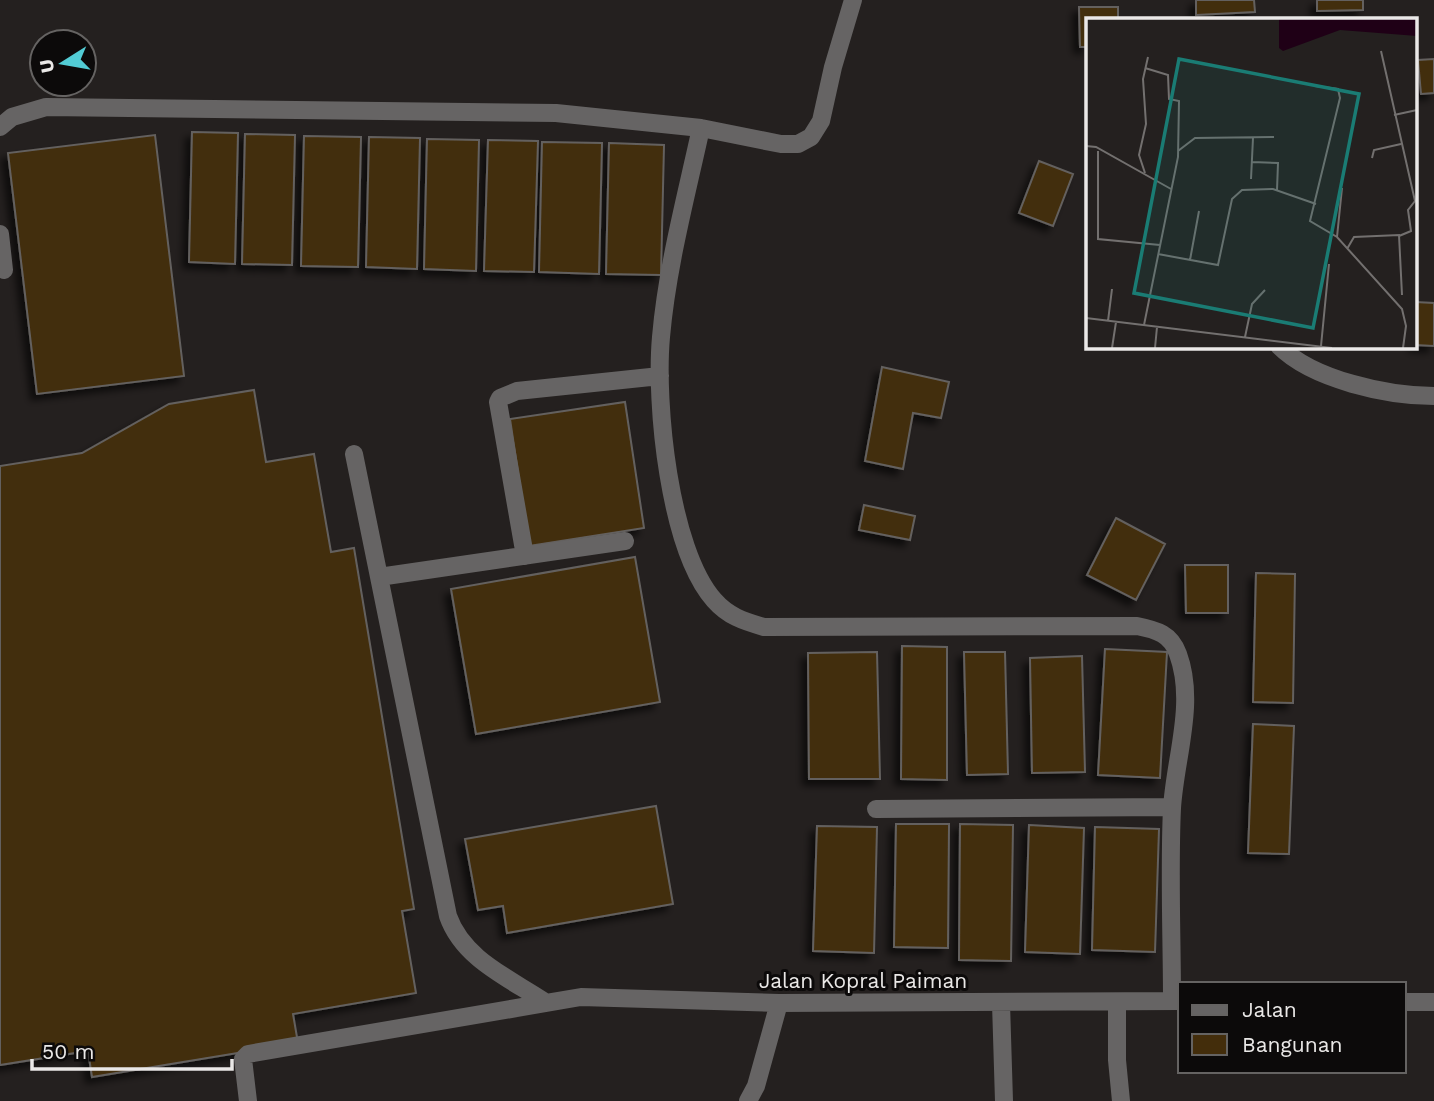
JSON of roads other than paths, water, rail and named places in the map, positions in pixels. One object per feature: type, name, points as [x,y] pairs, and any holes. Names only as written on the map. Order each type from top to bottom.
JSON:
[{"type":"street","points":[[0,127],[12,117],[46,107],[556,113],[701,128],[780,144],[798,144],[811,138],[821,121],[833,67],[853,0]]},
{"type":"street","points":[[701,128],[669,275],[661,338],[659,398],[674,502],[691,560],[701,583],[727,613],[764,627],[1137,626],[1164,633],[1179,654],[1185,698],[1172,807],[1176,1001]]},
{"type":"street","points":[[0,234],[4,270]]},
{"type":"street","points":[[1281,348],[1286,354],[1324,372],[1364,387],[1411,396],[1434,396]]},
{"type":"street","points":[[525,556],[498,402],[500,398],[517,391],[660,376]]},
{"type":"street","points":[[354,454],[447,916],[453,931],[470,953],[545,1002]]},
{"type":"street","points":[[379,577],[625,541]]},
{"type":"street","points":[[876,809],[1172,807]]},
{"type":"street","name":"Jalan Kopral Paiman","points":[[248,1101],[243,1059],[248,1054],[581,997],[779,1003],[1176,1001]]},
{"type":"street","points":[[1406,1002],[1434,1002]]},
{"type":"street","points":[[748,1101],[756,1086],[779,1003]]},
{"type":"street","points":[[1001,1003],[1004,1101]]},
{"type":"street","points":[[1117,1003],[1117,1060],[1121,1101]]}]
